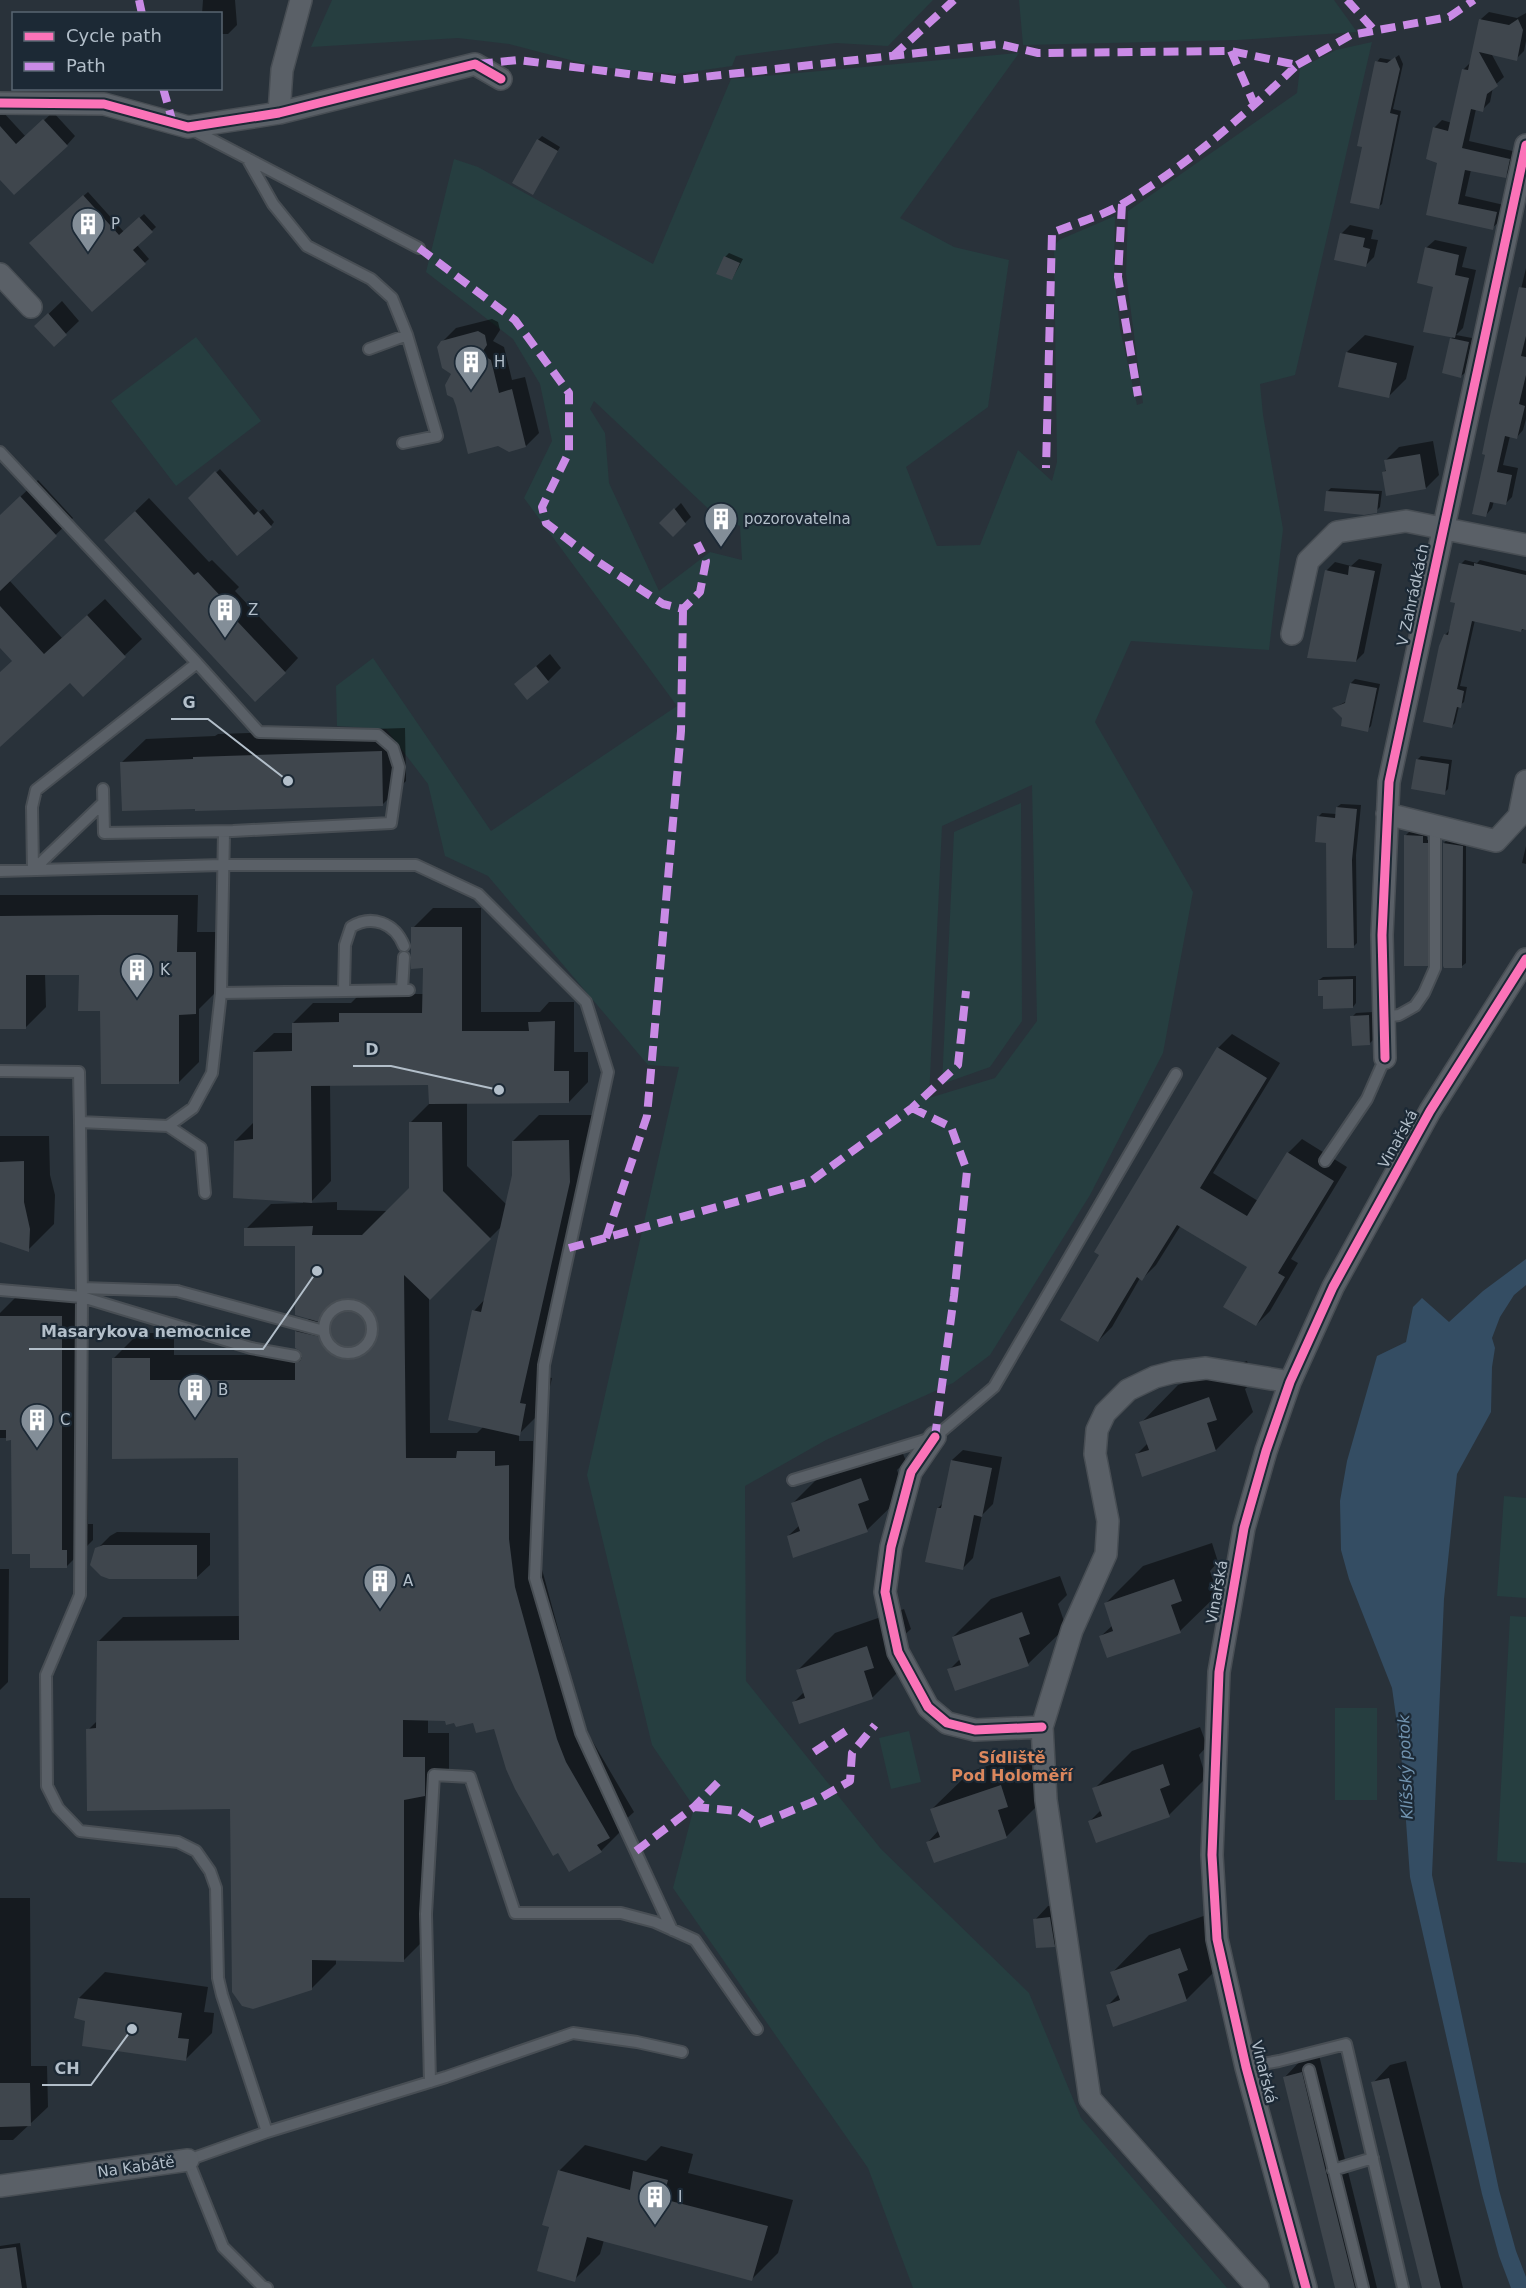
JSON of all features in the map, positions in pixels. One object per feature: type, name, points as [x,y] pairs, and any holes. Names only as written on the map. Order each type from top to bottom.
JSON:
[{"type":"street","points":[[279,113],[282,70],[301,0]]},
{"type":"street","points":[[0,103],[104,104],[188,127],[279,113],[476,64],[501,79]]},
{"type":"street","name":"V Zahrádkách","points":[[1385,1058],[1382,935],[1389,782],[1526,145]]},
{"type":"street","points":[[0,274],[31,308]]},
{"type":"street","points":[[1292,634],[1308,561],[1337,532],[1406,521],[1526,545]]},
{"type":"street","points":[[1387,813],[1496,841],[1519,816],[1526,781]]},
{"type":"street","name":"Vinařská","points":[[1306,2288],[1246,2067],[1217,1939],[1212,1855],[1218,1683],[1244,1528],[1266,1451],[1290,1382],[1333,1287],[1413,1142],[1526,959]]},
{"type":"street","points":[[1258,2288],[1090,2099],[1046,1800],[1042,1727],[1072,1630],[1106,1554],[1108,1521],[1095,1454],[1097,1430],[1105,1413],[1128,1390],[1155,1377],[1174,1372],[1206,1368],[1290,1382]]},
{"type":"street","points":[[935,1437],[911,1472],[891,1547],[885,1592],[898,1652],[928,1707],[947,1723],[975,1730],[1042,1727]]},
{"type":"street","name":"Na Kabátě","points":[[0,2186],[188,2160]]},
{"type":"lane","points":[[188,127],[419,248]]},
{"type":"lane","points":[[247,158],[273,204],[307,246],[371,279],[392,298],[407,335],[437,436],[403,443]]},
{"type":"lane","points":[[369,349],[407,335]]},
{"type":"lane","points":[[0,452],[259,732],[378,735],[393,748],[399,767],[392,823],[224,832],[104,833],[103,789]]},
{"type":"lane","points":[[33,870],[32,807],[36,790],[197,663]]},
{"type":"lane","points":[[33,870],[103,803]]},
{"type":"lane","points":[[1384,1017],[1399,1015],[1415,1006],[1424,993],[1435,968],[1435,827]]},
{"type":"lane","points":[[168,1126],[193,1108],[212,1073],[221,993],[224,832]]},
{"type":"lane","points":[[0,871],[222,865],[416,865],[478,894],[585,1002],[608,1072],[544,1365],[535,1578],[581,1733],[672,1930]]},
{"type":"lane","points":[[221,993],[405,990],[404,952],[393,928],[382,922],[361,921],[351,927],[345,945],[344,990]]},
{"type":"lane","name":"V Zahrádkách","points":[[1325,1161],[1367,1099],[1385,1058]]},
{"type":"lane","points":[[0,1071],[79,1072],[82,1293],[80,1595],[46,1675],[47,1786],[58,1808],[80,1831],[178,1842],[196,1851],[210,1871],[216,1888],[218,1978],[267,2132]]},
{"type":"lane","points":[[793,1480],[935,1437],[994,1387],[1176,1074]]},
{"type":"lane","points":[[80,1122],[168,1126],[201,1148],[205,1193]]},
{"type":"lane","points":[[0,1290],[82,1293],[177,1291],[324,1331]]},
{"type":"lane","points":[[82,1293],[251,1348],[295,1356]]},
{"type":"lane","points":[[348,1304],[364,1311],[372,1328],[365,1346],[353,1352],[333,1348],[328,1343],[324,1331],[326,1319],[332,1310],[348,1304]]},
{"type":"lane","points":[[430,2082],[426,1914],[434,1775],[470,1777],[514,1913],[621,1913],[655,1922],[694,1940],[758,2029]]},
{"type":"lane","name":"Na Kabátě","points":[[188,2160],[267,2132],[430,2082],[573,2033],[638,2042],[682,2052]]},
{"type":"lane","points":[[1246,2067],[1346,2044],[1403,2288]]},
{"type":"lane","points":[[1309,2070],[1363,2288]]},
{"type":"lane","points":[[1333,2170],[1372,2158]]},
{"type":"lane","points":[[188,2160],[222,2247],[262,2286],[267,2288]]},
{"type":"green space","points":[[332,0],[933,0],[888,46],[836,43],[736,56],[732,66],[676,74],[597,67],[509,44],[458,38],[311,47]]},
{"type":"green space","points":[[1019,0],[1334,0],[1357,32],[1237,40],[1023,45]]},
{"type":"green space","points":[[1372,42],[1295,375],[1260,384],[1263,415],[1283,529],[1269,650],[1131,641],[1095,722],[1193,892],[1163,1053],[1090,1195],[990,1355],[953,1383],[826,1440],[745,1486],[746,1681],[881,1849],[1029,1993],[1081,2118],[1227,2288],[913,2288],[868,2168],[673,1888],[694,1807],[652,1745],[587,1475],[679,1067],[648,1065],[488,876],[445,856],[428,784],[386,729],[337,726],[336,686],[373,658],[491,831],[677,706],[524,498],[552,441],[540,384],[513,339],[426,272],[454,159],[478,167],[653,264],[731,79],[1019,53],[900,218],[954,247],[1009,260],[988,407],[906,467],[937,546],[980,545],[1018,450],[1052,481],[1057,462],[1054,246],[1059,240],[1115,216],[1114,273],[1120,329],[1137,405],[1143,403],[1126,274],[1128,211],[1297,93],[1300,68],[1336,50]],"holes":[[[594,401],[716,516],[740,526],[742,560],[710,552],[659,591],[609,483],[605,433],[590,409]],[[1032,785],[1037,1021],[995,1078],[929,1098],[942,826]]]},
{"type":"green space","points":[[196,337],[261,421],[176,486],[111,401]]},
{"type":"green space","points":[[1021,803],[1022,1021],[990,1067],[942,1084],[954,832]]},
{"type":"green space","points":[[1504,1496],[1526,1498],[1526,1598],[1497,1596]]},
{"type":"green space","points":[[1510,1616],[1526,1617],[1526,1863],[1497,1861]]},
{"type":"green space","points":[[1335,1708],[1377,1708],[1377,1800],[1335,1800]]},
{"type":"green space","points":[[909,1731],[921,1782],[891,1789],[879,1738]]},
{"type":"water","name":"Klíšský potok","points":[[1526,1259],[1526,1285],[1514,1295],[1500,1317],[1492,1338],[1495,1348],[1492,1367],[1491,1412],[1457,1474],[1444,1599],[1432,1875],[1499,2190],[1516,2251],[1526,2277],[1526,2288],[1511,2288],[1499,2256],[1482,2194],[1410,1877],[1401,1752],[1392,1688],[1349,1579],[1341,1550],[1340,1501],[1347,1461],[1377,1356],[1406,1342],[1413,1307],[1422,1298],[1449,1322],[1483,1291]]},
{"type":"building","points":[[1479,19],[1509,25],[1518,19],[1523,30],[1517,61],[1479,52],[1498,86],[1487,94],[1483,112],[1471,109],[1462,148],[1510,159],[1506,178],[1465,170],[1458,204],[1497,212],[1493,230],[1426,215],[1437,163],[1426,159],[1433,127],[1448,131],[1462,69],[1468,70]]},
{"type":"building","points":[[1395,57],[1400,69],[1390,113],[1398,115],[1379,209],[1350,203],[1362,147],[1357,146],[1375,61],[1387,63]]},
{"type":"building","points":[[43,119],[68,146],[14,195],[0,180],[0,126],[16,144]]},
{"type":"building","points":[[537,139],[558,151],[533,195],[512,183]]},
{"type":"building","name":"P","points":[[83,195],[119,235],[139,217],[153,232],[133,250],[146,264],[92,312],[29,243]]},
{"type":"building","points":[[1340,233],[1365,238],[1363,247],[1370,249],[1366,267],[1334,260]]},
{"type":"building","points":[[1425,247],[1459,255],[1455,275],[1469,278],[1455,338],[1423,332],[1433,287],[1417,283]]},
{"type":"building","points":[[724,256],[740,263],[732,280],[716,274]]},
{"type":"building","points":[[1519,287],[1526,288],[1526,336],[1521,356],[1526,357],[1526,375],[1519,404],[1525,406],[1517,439],[1505,436],[1497,472],[1512,475],[1506,505],[1490,502],[1486,517],[1472,514],[1485,455],[1482,454],[1489,420]]},
{"type":"building","points":[[48,313],[67,335],[54,347],[34,326]]},
{"type":"building","name":"H","points":[[478,331],[485,335],[487,345],[481,354],[491,360],[499,393],[512,389],[526,447],[509,452],[498,446],[468,454],[456,406],[453,398],[447,395],[445,385],[451,374],[442,368],[437,347],[441,341]]},
{"type":"building","points":[[1450,338],[1469,342],[1461,378],[1442,373]]},
{"type":"building","points":[[1346,352],[1397,363],[1389,398],[1338,387]]},
{"type":"building","points":[[1420,454],[1426,489],[1386,496],[1382,472],[1386,471],[1384,460]]},
{"type":"building","points":[[215,471],[254,515],[258,511],[272,527],[237,556],[188,498]]},
{"type":"building","points":[[1326,491],[1379,494],[1377,513],[1364,515],[1324,511]]},
{"type":"building","points":[[20,496],[57,536],[0,591],[0,515]]},
{"type":"building","points":[[674,508],[686,524],[673,537],[659,523]]},
{"type":"building","name":"Z","points":[[135,511],[194,575],[198,572],[226,602],[222,605],[286,673],[255,702],[104,540]]},
{"type":"building","points":[[1459,563],[1474,566],[1474,563],[1526,575],[1526,630],[1522,629],[1521,632],[1472,621],[1457,689],[1464,691],[1461,708],[1457,707],[1452,728],[1423,722],[1439,646],[1444,634],[1448,635],[1455,603],[1450,602]]},
{"type":"building","points":[[1349,566],[1375,571],[1356,662],[1307,658],[1325,570],[1348,575]]},
{"type":"building","points":[[0,606],[44,654],[87,615],[126,657],[83,697],[70,683],[0,747],[0,672],[12,661],[0,648]]},
{"type":"building","points":[[536,666],[549,682],[527,700],[514,684]]},
{"type":"building","points":[[1350,683],[1377,688],[1368,732],[1341,726],[1342,718],[1332,708],[1345,703]]},
{"type":"building","points":[[382,751],[383,806],[122,811],[120,762],[193,759],[193,757]]},
{"type":"building","points":[[1416,759],[1449,764],[1445,795],[1411,789]]},
{"type":"building","points":[[1336,807],[1357,809],[1352,860],[1354,948],[1327,948],[1326,843],[1315,842],[1317,816],[1335,818]]},
{"type":"building","points":[[1404,835],[1423,836],[1423,843],[1428,843],[1428,966],[1404,966]]},
{"type":"building","points":[[1443,843],[1463,846],[1462,968],[1444,968],[1443,966]]},
{"type":"building","name":"K","points":[[178,915],[177,952],[196,952],[196,1014],[179,1015],[179,1084],[101,1084],[100,1011],[78,1011],[79,975],[26,975],[26,1029],[0,1029],[0,916]]},
{"type":"building","points":[[411,927],[462,927],[462,1031],[529,1031],[528,1022],[555,1021],[554,1071],[569,1071],[569,1103],[429,1104],[428,1085],[311,1086],[312,1203],[233,1198],[234,1141],[253,1139],[253,1052],[292,1051],[292,1023],[339,1022],[339,1013],[422,1013],[423,968],[411,969]]},
{"type":"building","points":[[1353,979],[1353,1008],[1323,1009],[1323,996],[1318,996],[1318,980]]},
{"type":"building","points":[[1369,1015],[1370,1045],[1352,1046],[1350,1016]]},
{"type":"building","points":[[1217,1047],[1267,1078],[1200,1188],[1247,1216],[1287,1152],[1334,1181],[1278,1273],[1285,1277],[1256,1326],[1223,1307],[1247,1267],[1177,1225],[1142,1281],[1137,1277],[1098,1342],[1060,1320],[1099,1255],[1094,1252]]},
{"type":"building","name":"A","points":[[409,1122],[442,1122],[443,1191],[491,1239],[430,1300],[404,1275],[406,1458],[456,1458],[457,1451],[495,1451],[495,1466],[509,1465],[509,1539],[515,1587],[557,1739],[566,1762],[610,1838],[597,1845],[602,1852],[569,1872],[558,1853],[553,1856],[515,1789],[506,1769],[494,1729],[476,1733],[473,1723],[456,1727],[454,1723],[446,1725],[445,1721],[403,1720],[403,1757],[425,1757],[425,1796],[404,1800],[404,1962],[312,1960],[312,1990],[253,2009],[242,2006],[232,1992],[230,1809],[87,1811],[86,1729],[96,1728],[97,1641],[239,1640],[238,1458],[112,1459],[112,1358],[150,1358],[150,1380],[295,1380],[295,1363],[302,1357],[300,1351],[295,1348],[295,1331],[325,1338],[331,1334],[331,1329],[326,1324],[295,1315],[295,1246],[244,1246],[244,1228],[313,1226],[312,1235],[362,1235],[409,1188]]},
{"type":"building","points":[[569,1140],[570,1182],[520,1403],[526,1404],[520,1436],[448,1420],[472,1310],[481,1312],[512,1175],[512,1141]]},
{"type":"building","points":[[24,1161],[24,1202],[30,1229],[29,1252],[0,1242],[0,1162]]},
{"type":"building","name":"C","points":[[0,1316],[62,1316],[62,1550],[67,1550],[67,1568],[30,1568],[30,1554],[12,1554],[11,1440],[6,1441],[6,1430],[0,1430]]},
{"type":"building","points":[[1209,1397],[1217,1420],[1207,1423],[1216,1451],[1142,1477],[1135,1454],[1149,1450],[1139,1422]]},
{"type":"building","points":[[951,1460],[992,1468],[982,1517],[974,1515],[963,1570],[925,1562],[937,1508],[941,1508]]},
{"type":"building","points":[[861,1478],[869,1500],[858,1504],[868,1532],[793,1558],[787,1536],[800,1531],[791,1503]]},
{"type":"building","points":[[103,1545],[197,1545],[197,1579],[109,1579],[101,1576],[90,1565],[95,1548]]},
{"type":"building","points":[[1174,1579],[1182,1601],[1171,1605],[1181,1633],[1107,1658],[1099,1636],[1113,1631],[1104,1603]]},
{"type":"building","points":[[1022,1612],[1030,1634],[1019,1638],[1029,1666],[955,1691],[947,1669],[961,1665],[952,1637]]},
{"type":"building","points":[[867,1646],[874,1668],[864,1671],[873,1699],[799,1724],[792,1702],[805,1698],[796,1670]]},
{"type":"building","points":[[1163,1764],[1170,1785],[1160,1789],[1170,1817],[1096,1843],[1088,1821],[1102,1816],[1092,1788]]},
{"type":"building","points":[[1001,1785],[1008,1807],[998,1810],[1007,1838],[934,1863],[926,1842],[940,1837],[930,1809]]},
{"type":"building","points":[[1050,1917],[1055,1947],[1036,1948],[1033,1919]]},
{"type":"building","points":[[1180,1948],[1188,1970],[1178,1974],[1187,2001],[1113,2027],[1106,2005],[1120,2000],[1110,1972]]},
{"type":"building","points":[[78,1998],[182,2013],[178,2038],[189,2039],[186,2061],[82,2046],[85,2021],[74,2018]]},
{"type":"building","points":[[1302,2072],[1355,2288],[1335,2288],[1283,2077]]},
{"type":"building","points":[[1389,2078],[1441,2288],[1422,2288],[1371,2082]]},
{"type":"building","points":[[0,2083],[30,2083],[31,2126],[0,2127]]},
{"type":"building","name":"I","points":[[558,2170],[630,2190],[633,2171],[668,2180],[663,2199],[768,2226],[752,2281],[587,2237],[575,2282],[537,2271],[549,2227],[542,2225]]},
{"type":"building","points":[[16,2247],[22,2288],[0,2288],[0,2249]]},
{"type":"marked path","points":[[139,0],[142,12]]},
{"type":"marked path","points":[[893,56],[954,0]]},
{"type":"marked path","points":[[1347,0],[1375,31]]},
{"type":"marked path","points":[[1297,65],[1351,35],[1449,17],[1474,0]]},
{"type":"marked path","points":[[478,64],[518,60],[676,80],[999,44],[1038,53],[1231,51],[1297,65],[1214,139],[1170,173],[1107,212],[1052,233],[1046,468]]},
{"type":"marked path","points":[[1231,51],[1255,106]]},
{"type":"marked path","points":[[164,90],[173,123]]},
{"type":"marked path","points":[[1122,204],[1118,277],[1138,396]]},
{"type":"marked path","points":[[419,248],[515,320],[569,393],[569,452],[542,507],[546,523],[592,558],[663,604],[683,609],[700,592],[706,561],[697,543]]},
{"type":"marked path","points":[[606,1238],[647,1116],[681,731],[683,609]]},
{"type":"marked path","points":[[569,1248],[811,1181],[912,1108],[958,1065],[966,991]]},
{"type":"marked path","points":[[912,1108],[951,1127],[967,1171],[954,1296],[935,1437]]},
{"type":"marked path","points":[[694,1807],[738,1811],[759,1824],[815,1801],[850,1781],[852,1753],[875,1725]]},
{"type":"marked path","points":[[814,1752],[846,1731]]},
{"type":"marked path","points":[[636,1851],[694,1807],[723,1777]]},
{"type":"cycle path","points":[[0,103],[104,104],[188,127],[279,113],[475,64],[501,79]]},
{"type":"cycle path","points":[[1385,1058],[1382,935],[1389,782],[1526,145]]},
{"type":"cycle path","points":[[1306,2288],[1246,2067],[1217,1939],[1212,1855],[1219,1672],[1244,1528],[1266,1451],[1290,1382],[1333,1287],[1430,1111],[1526,959]]},
{"type":"cycle path","points":[[935,1437],[911,1472],[891,1547],[885,1592],[898,1652],[928,1707],[947,1723],[975,1730],[1042,1727]]},
{"type":"place","name":"P","points":[[88,253]]},
{"type":"place","name":"H","points":[[471,391]]},
{"type":"place","name":"pozorovatelna","points":[[721,548]]},
{"type":"place","name":"Z","points":[[225,639]]},
{"type":"place","name":"G","points":[[288,781]]},
{"type":"place","name":"K","points":[[137,999]]},
{"type":"place","name":"D","points":[[499,1090]]},
{"type":"place","name":"Masarykova nemocnice","points":[[317,1271]]},
{"type":"place","name":"B","points":[[195,1419]]},
{"type":"place","name":"C","points":[[37,1449]]},
{"type":"place","name":"A","points":[[380,1610]]},
{"type":"place","name":"CH","points":[[132,2029]]},
{"type":"place","name":"I","points":[[655,2226]]},
{"type":"district","name":"Sídliště Pod Holoměří","points":[[1012,1766]]}]
